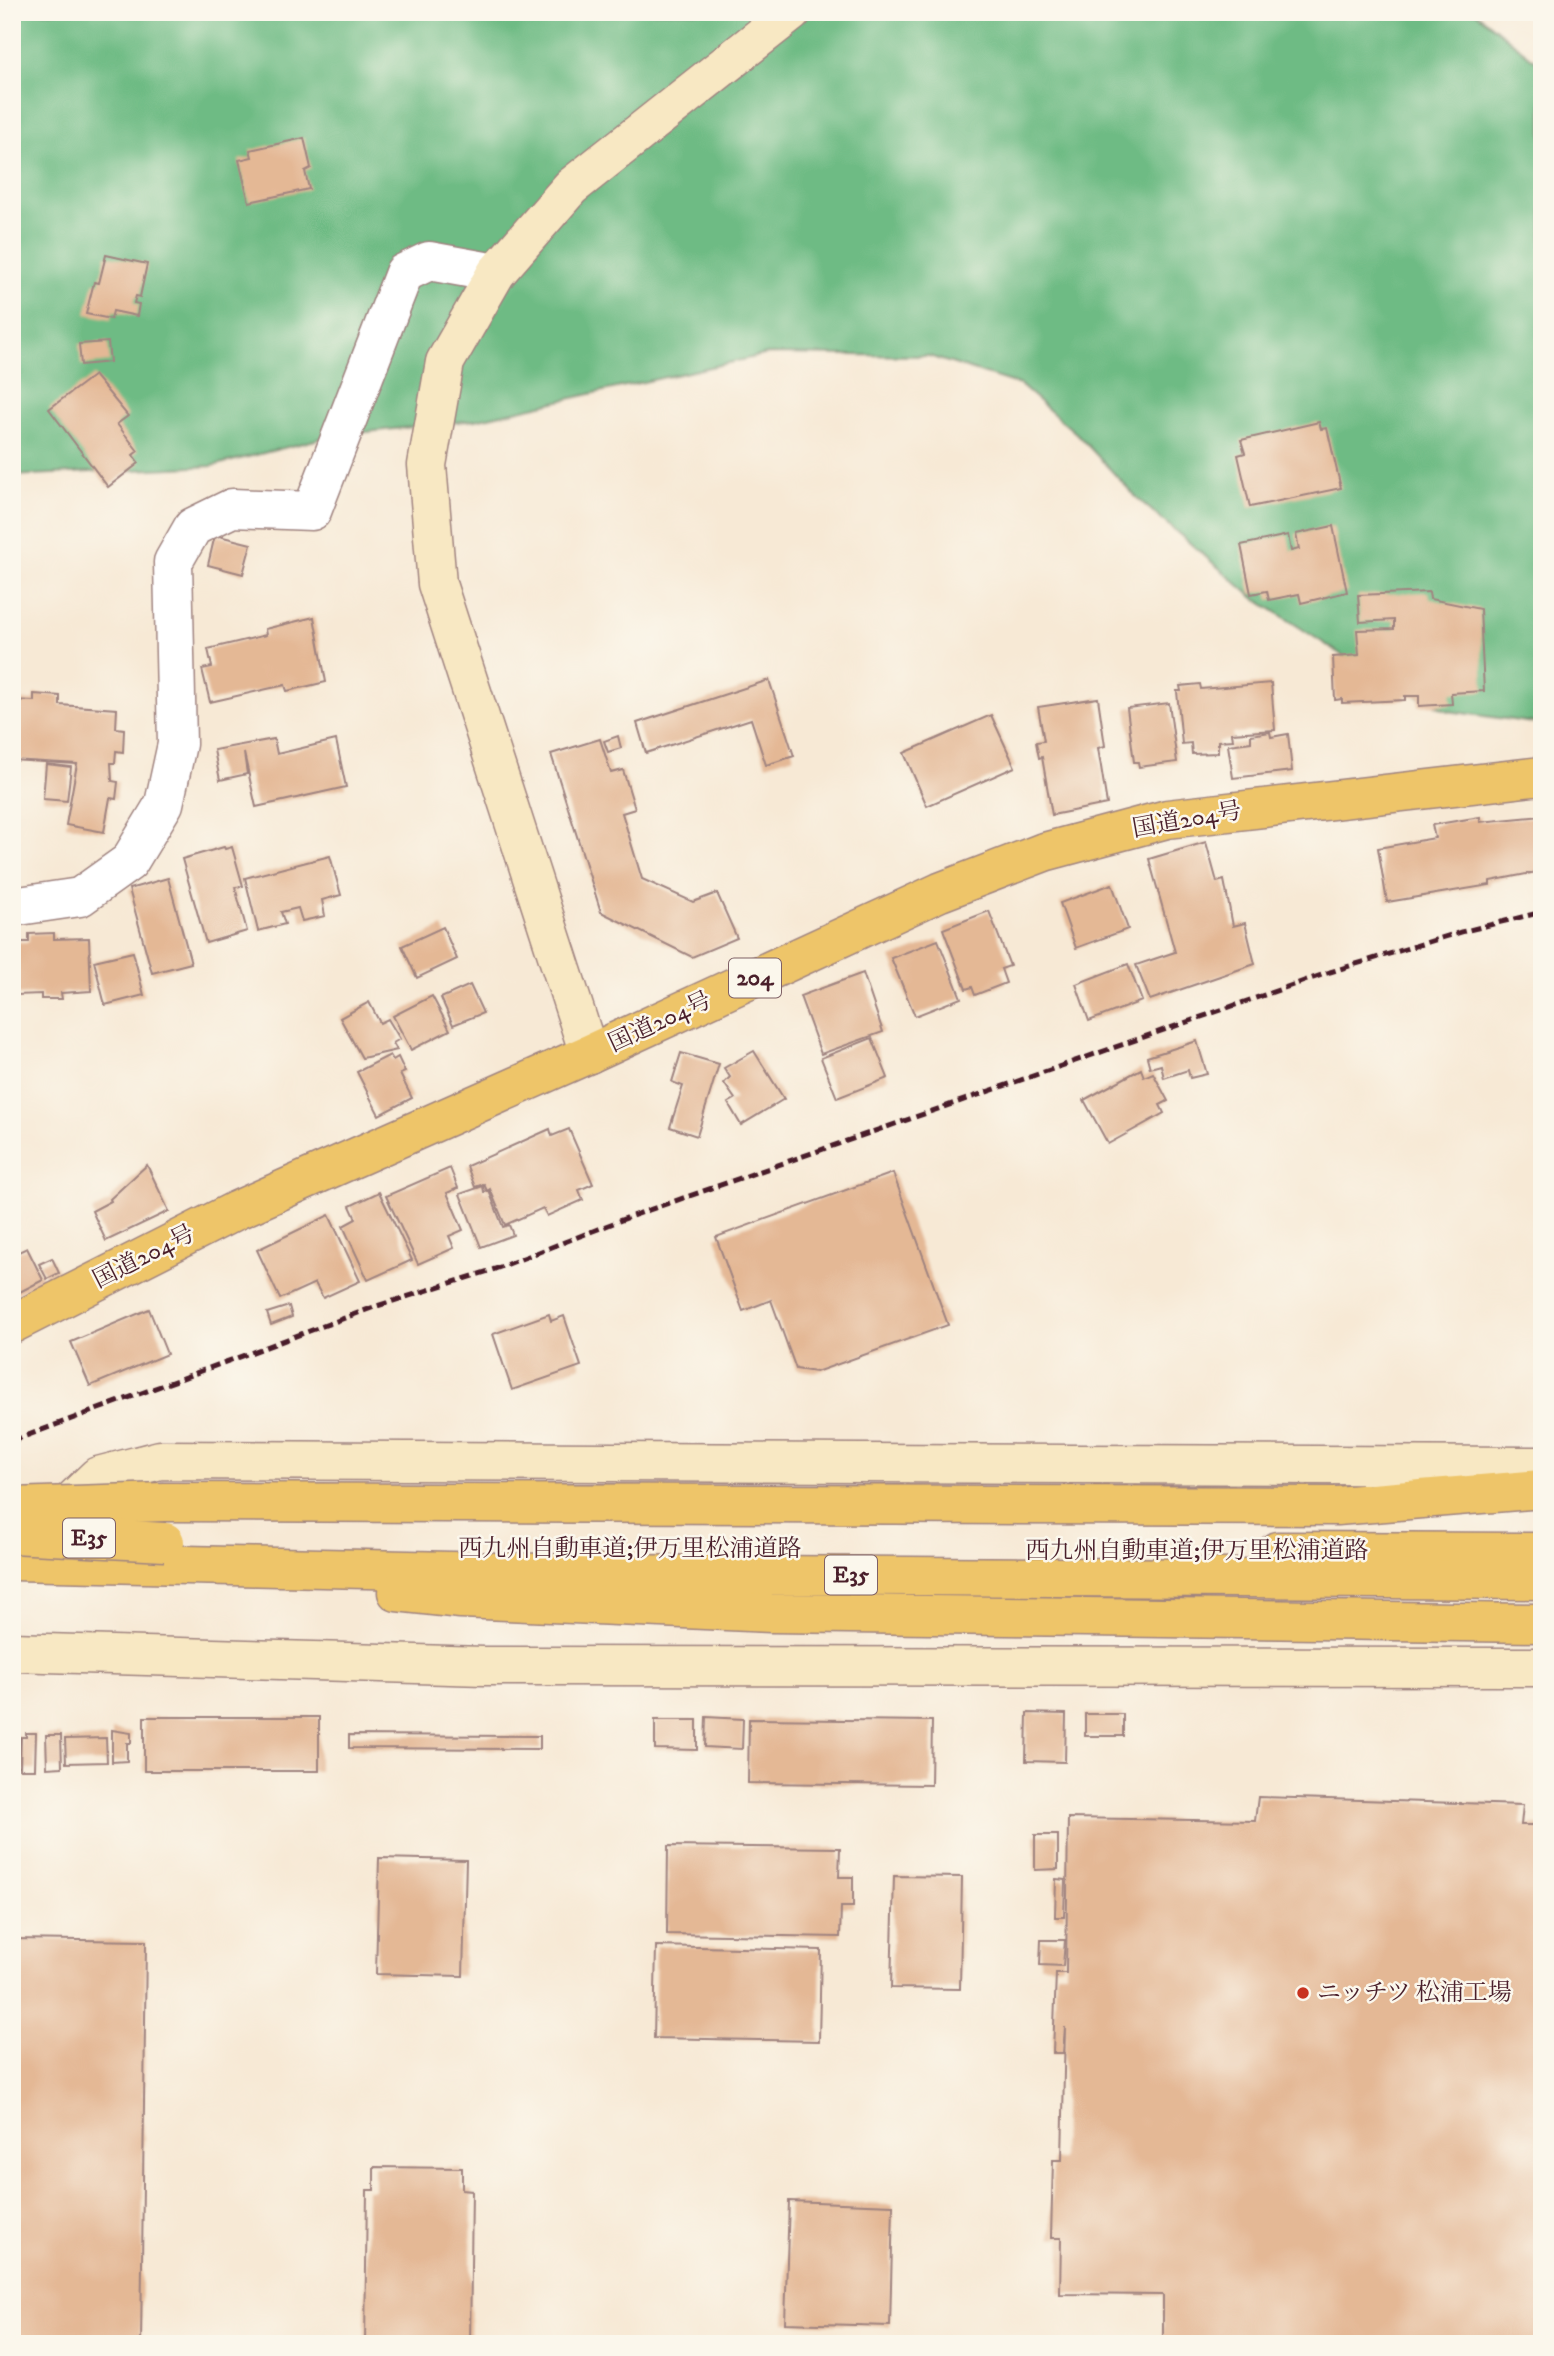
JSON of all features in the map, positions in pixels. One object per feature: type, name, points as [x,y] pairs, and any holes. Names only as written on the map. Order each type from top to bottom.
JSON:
[{"type":"highway","name":"国道204号","points":[[12,1324],[237,1210],[589,1054],[940,892],[1044,852],[1167,819],[1542,776]]},
{"type":"highway","points":[[12,1507],[164,1502],[1337,1506],[1542,1489]]},
{"type":"highway","name":"西九州自動車道;伊万里松浦道路","points":[[12,1534],[163,1553],[584,1574],[1542,1580]]},
{"type":"highway","name":"西九州自動車道;伊万里松浦道路","points":[[12,1560],[163,1553],[581,1550],[1542,1552]]},
{"type":"highway","points":[[163,1553],[461,1599],[758,1613],[1542,1623]]},
{"type":"street","points":[[589,1054],[437,584],[427,465],[446,362],[496,273],[571,187],[792,12]]},
{"type":"street","points":[[12,907],[80,898],[129,862],[164,804],[177,744],[173,562],[193,527],[232,508],[312,511],[404,273],[429,261],[496,273]]},
{"type":"street","points":[[12,1553],[98,1476],[160,1460],[1542,1466]]},
{"type":"street","points":[[12,1652],[484,1666],[1542,1667]]},
{"type":"green space","points":[[12,12],[1475,12],[1542,66],[1542,724],[1448,711],[1368,672],[1253,597],[1138,499],[1077,434],[1020,385],[929,356],[768,354],[475,420],[331,436],[212,466],[12,476]]},
{"type":"building","points":[[304,138],[311,168],[305,171],[309,189],[249,202],[239,160],[252,157],[250,150]]},
{"type":"building","points":[[106,255],[147,264],[140,297],[136,296],[134,303],[139,304],[137,316],[113,311],[111,319],[86,314],[94,282],[99,283]]},
{"type":"building","points":[[108,342],[110,362],[81,365],[79,344]]},
{"type":"building","points":[[94,375],[128,416],[117,424],[138,451],[133,455],[139,463],[108,487],[49,409]]},
{"type":"building","points":[[1319,422],[1321,429],[1327,428],[1341,488],[1250,507],[1238,455],[1245,453],[1241,440]]},
{"type":"building","points":[[1333,526],[1347,592],[1301,603],[1299,594],[1269,600],[1267,591],[1251,594],[1241,545],[1288,535],[1291,551],[1299,549],[1296,534]]},
{"type":"building","points":[[215,535],[251,544],[243,574],[208,565]]},
{"type":"building","points":[[1429,592],[1430,599],[1480,609],[1484,691],[1451,693],[1452,704],[1419,706],[1419,696],[1405,696],[1405,700],[1342,703],[1342,699],[1335,700],[1333,657],[1359,655],[1357,630],[1394,629],[1394,620],[1360,622],[1358,595]]},
{"type":"building","points":[[314,617],[326,682],[287,691],[285,685],[210,702],[202,669],[212,667],[208,649],[266,635],[265,629]]},
{"type":"building","points":[[769,680],[794,756],[766,765],[751,719],[646,753],[637,723]]},
{"type":"building","points":[[1271,683],[1275,730],[1232,733],[1233,740],[1218,741],[1218,753],[1192,754],[1191,743],[1182,744],[1177,691],[1181,691],[1180,686],[1200,684],[1201,689]]},
{"type":"building","points":[[34,694],[60,696],[60,705],[117,709],[116,728],[124,729],[123,752],[116,751],[115,763],[111,763],[112,781],[118,782],[116,799],[110,798],[104,832],[66,825],[77,764],[12,760],[12,700],[34,701]]},
{"type":"building","points":[[1098,698],[1105,746],[1098,748],[1107,804],[1052,815],[1042,757],[1039,758],[1036,742],[1044,741],[1038,707]]},
{"type":"building","points":[[1169,703],[1177,762],[1139,767],[1138,762],[1134,762],[1127,708]]},
{"type":"building","points":[[991,715],[1015,767],[927,806],[904,753]]},
{"type":"building","points":[[1270,732],[1271,737],[1288,734],[1292,771],[1233,778],[1228,745],[1251,742],[1251,735]]},
{"type":"building","points":[[618,736],[621,748],[608,752],[604,741]]},
{"type":"building","points":[[274,739],[277,754],[336,740],[346,787],[256,807],[244,753],[247,774],[220,780],[214,750]]},
{"type":"building","points":[[600,739],[611,773],[623,770],[635,809],[622,813],[642,879],[693,902],[717,893],[737,938],[692,957],[601,912],[551,754]]},
{"type":"building","points":[[46,764],[71,767],[67,801],[43,799]]},
{"type":"building","points":[[1542,816],[1542,871],[1490,881],[1490,885],[1387,902],[1378,848],[1435,838],[1432,825],[1480,817],[1480,822]]},
{"type":"building","points":[[1206,842],[1217,882],[1224,880],[1233,926],[1245,923],[1255,964],[1150,1000],[1136,965],[1175,952],[1149,859]]},
{"type":"building","points":[[232,847],[243,886],[235,887],[247,931],[206,943],[182,859]]},
{"type":"building","points":[[330,856],[341,895],[322,900],[325,916],[302,921],[298,908],[281,912],[285,924],[258,931],[245,878]]},
{"type":"building","points":[[168,878],[191,963],[152,973],[129,889]]},
{"type":"building","points":[[1112,884],[1128,929],[1076,948],[1060,903]]},
{"type":"building","points":[[989,911],[1010,966],[1001,969],[1006,983],[975,995],[972,987],[966,989],[943,929]]},
{"type":"building","points":[[443,927],[457,959],[417,978],[402,946]]},
{"type":"building","points":[[54,933],[54,939],[89,938],[91,991],[61,993],[62,999],[41,999],[41,994],[16,995],[15,983],[12,983],[14,942],[29,942],[29,934]]},
{"type":"building","points":[[938,940],[961,998],[915,1016],[891,958]]},
{"type":"building","points":[[133,952],[144,995],[105,1005],[94,961]]},
{"type":"building","points":[[1128,964],[1142,1001],[1089,1021],[1076,984]]},
{"type":"building","points":[[863,973],[883,1032],[821,1054],[800,996]]},
{"type":"building","points":[[470,985],[483,1013],[453,1025],[441,998]]},
{"type":"building","points":[[432,996],[450,1030],[411,1050],[393,1016]]},
{"type":"building","points":[[369,1002],[380,1023],[388,1019],[400,1039],[393,1043],[397,1050],[362,1058],[340,1018]]},
{"type":"building","points":[[872,1038],[888,1078],[837,1098],[821,1058]]},
{"type":"building","points":[[1197,1041],[1207,1074],[1190,1078],[1188,1070],[1164,1078],[1161,1065],[1150,1068],[1147,1057]]},
{"type":"building","points":[[754,1051],[784,1099],[741,1125],[728,1103],[735,1099],[724,1083],[730,1077],[724,1068]]},
{"type":"building","points":[[681,1053],[719,1064],[697,1136],[670,1127],[683,1086],[672,1082]]},
{"type":"building","points":[[390,1055],[393,1060],[398,1057],[405,1072],[400,1074],[412,1098],[379,1115],[357,1072]]},
{"type":"building","points":[[1141,1069],[1144,1077],[1153,1073],[1168,1101],[1160,1105],[1164,1113],[1108,1144],[1084,1100]]},
{"type":"building","points":[[550,1129],[552,1136],[569,1129],[593,1184],[579,1190],[583,1200],[547,1216],[543,1208],[505,1225],[490,1189],[487,1191],[484,1184],[475,1187],[467,1166]]},
{"type":"building","points":[[147,1165],[169,1211],[106,1241],[92,1211],[111,1201],[110,1199]]},
{"type":"building","points":[[450,1168],[458,1188],[447,1193],[463,1230],[449,1236],[454,1248],[418,1264],[386,1196]]},
{"type":"building","points":[[893,1173],[948,1325],[816,1372],[796,1369],[771,1300],[743,1311],[716,1237]]},
{"type":"building","points":[[483,1186],[484,1192],[489,1191],[503,1227],[509,1225],[513,1235],[481,1247],[460,1194]]},
{"type":"building","points":[[379,1192],[412,1260],[368,1280],[343,1226],[356,1219],[350,1206]]},
{"type":"building","points":[[329,1215],[360,1281],[323,1298],[315,1283],[280,1299],[257,1250]]},
{"type":"building","points":[[27,1248],[43,1280],[12,1296],[12,1255]]},
{"type":"building","points":[[52,1258],[59,1273],[47,1279],[39,1264]]},
{"type":"building","points":[[289,1306],[292,1317],[271,1325],[267,1313]]},
{"type":"building","points":[[149,1309],[167,1354],[90,1386],[71,1342]]},
{"type":"building","points":[[549,1314],[551,1321],[564,1316],[581,1366],[512,1390],[493,1334]]},
{"type":"building","points":[[1027,1713],[1066,1714],[1065,1762],[1026,1761]]},
{"type":"building","points":[[1085,1714],[1123,1714],[1123,1736],[1085,1736]]},
{"type":"building","points":[[144,1717],[319,1717],[319,1771],[144,1771]]},
{"type":"building","points":[[706,1717],[743,1719],[742,1749],[705,1747]]},
{"type":"building","points":[[749,1719],[932,1721],[931,1785],[748,1783]]},
{"type":"building","points":[[655,1720],[697,1720],[697,1750],[655,1749]]},
{"type":"building","points":[[112,1730],[131,1733],[131,1743],[127,1743],[127,1761],[112,1762]]},
{"type":"building","points":[[26,1733],[36,1733],[35,1769],[20,1769],[21,1737],[26,1737]]},
{"type":"building","points":[[12,1735],[19,1735],[20,1766],[12,1766]]},
{"type":"building","points":[[46,1735],[61,1735],[62,1767],[47,1768]]},
{"type":"building","points":[[349,1735],[540,1736],[540,1749],[349,1748]]},
{"type":"building","points":[[106,1738],[107,1762],[66,1763],[65,1739]]},
{"type":"building","name":"ニッチツ 松浦工場","points":[[1258,1797],[1523,1805],[1521,1825],[1542,1825],[1542,2344],[1163,2344],[1163,2295],[1060,2294],[1061,2238],[1051,2238],[1053,2160],[1062,2160],[1065,2027],[1063,2053],[1053,2053],[1056,1973],[1066,1973],[1068,1818],[1255,1821]]},
{"type":"building","points":[[1035,1835],[1058,1835],[1058,1869],[1035,1870]]},
{"type":"building","points":[[668,1846],[840,1848],[839,1877],[853,1877],[853,1907],[841,1907],[840,1937],[667,1934]]},
{"type":"building","points":[[379,1858],[466,1860],[463,1976],[376,1974]]},
{"type":"building","points":[[894,1876],[962,1877],[960,1989],[891,1988]]},
{"type":"building","points":[[1056,1879],[1065,1880],[1064,1917],[1055,1917]]},
{"type":"building","points":[[12,1939],[146,1941],[141,2344],[12,2344]]},
{"type":"building","points":[[1041,1940],[1065,1940],[1063,1966],[1040,1965]]},
{"type":"building","points":[[656,1946],[821,1950],[819,2041],[654,2038]]},
{"type":"building","points":[[374,2167],[462,2168],[462,2190],[472,2191],[470,2344],[365,2344],[367,2190],[374,2190]]},
{"type":"building","points":[[789,2201],[893,2205],[890,2326],[785,2323]]},
{"type":"railway","points":[[12,1441],[377,1306],[495,1269],[629,1217],[1330,972],[1461,932],[1542,912]]},
{"type":"place","name":"ニッチツ 松浦工場","points":[[1303,1993]]}]
